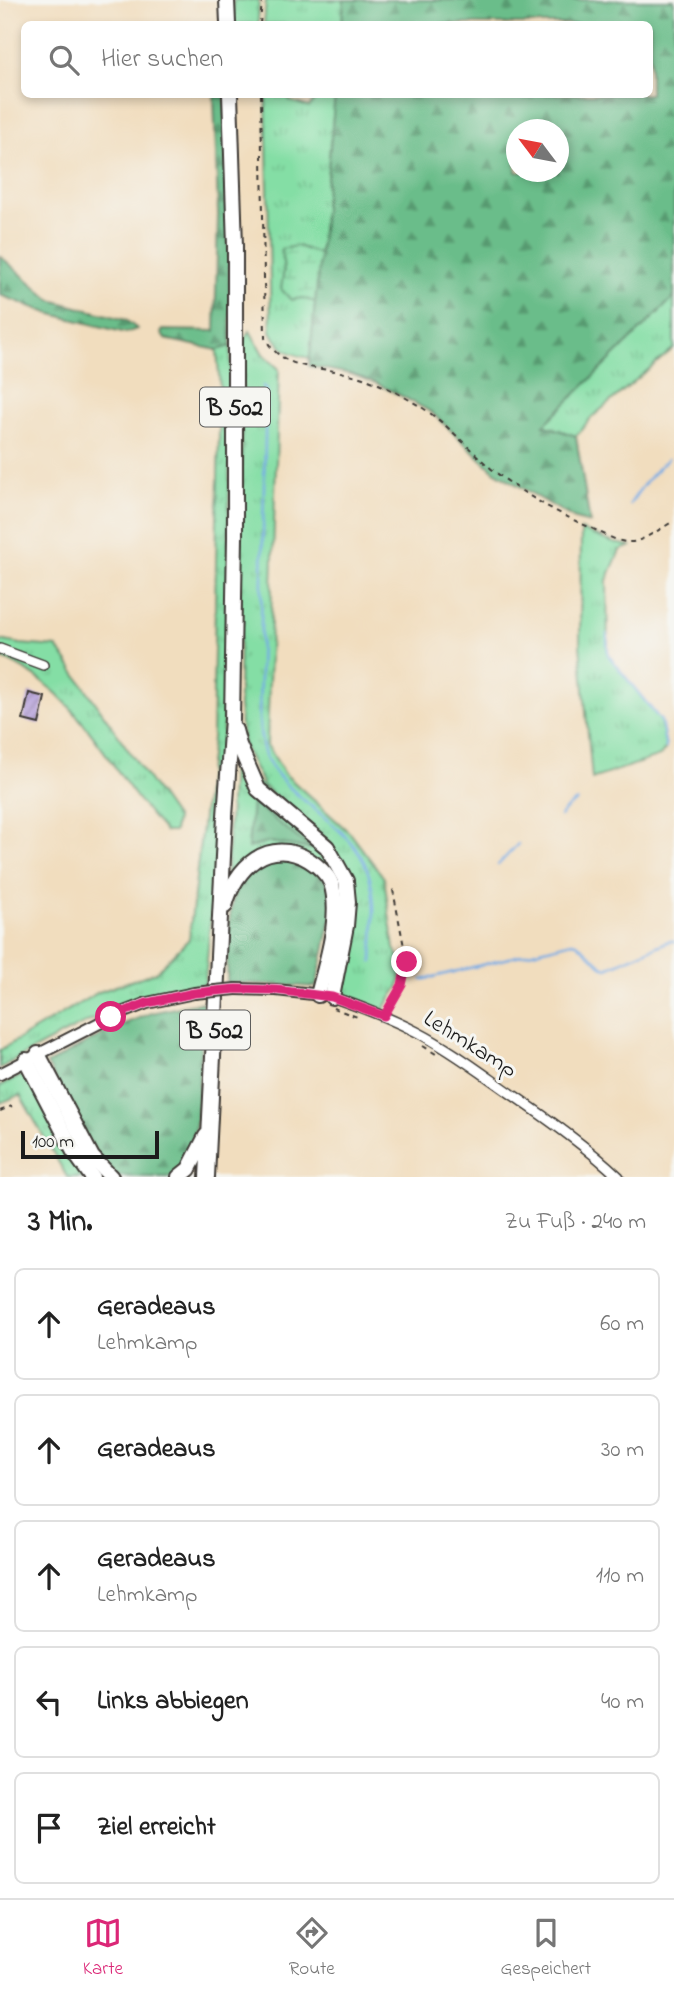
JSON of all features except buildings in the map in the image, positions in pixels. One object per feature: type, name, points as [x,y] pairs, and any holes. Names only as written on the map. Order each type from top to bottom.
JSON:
[{"type":"highway","points":[[227,0],[228,21]]},
{"type":"highway","name":"B 502","points":[[207,1177],[232,719],[235,246],[230,98]]},
{"type":"highway","points":[[232,719],[239,745],[258,789],[327,847],[346,881],[346,926],[326,1000]]},
{"type":"highway","points":[[219,928],[229,891],[245,868],[260,855],[276,851],[298,853],[317,864],[330,881],[336,914],[326,1000]]},
{"type":"highway","points":[[32,1057],[74,1152],[92,1177]]},
{"type":"highway","points":[[32,1057],[92,1157],[111,1177]]},
{"type":"highway","points":[[179,1177],[189,1169],[209,1132]]},
{"type":"street","points":[[0,649],[43,665]]},
{"type":"street","name":"Lehmkamp","points":[[32,1057],[111,1017],[147,1003],[194,993],[236,989],[276,990],[326,1000],[384,1016],[419,1033],[571,1136],[593,1152],[619,1177]]},
{"type":"street","points":[[0,1074],[32,1057]]},
{"type":"path","points":[[260,21],[262,0]]},
{"type":"path","points":[[261,98],[265,338],[271,350],[291,363],[351,374],[410,400],[431,412],[494,471],[528,495],[575,521],[618,540],[632,542],[674,521]]},
{"type":"path","points":[[384,1016],[402,985],[407,962],[392,885]]},
{"type":"path","points":[[326,1000],[368,1020]]},
{"type":"path","points":[[415,1042],[437,1055]]},
{"type":"path","points":[[0,1111],[12,1107]]},
{"type":"green space","points":[[233,0],[259,0],[258,21],[234,21]]},
{"type":"green space","points":[[266,0],[344,0],[342,21],[264,21]]},
{"type":"green space","points":[[344,0],[674,0],[674,297],[544,425],[576,436],[590,523],[575,519],[494,471],[431,412],[376,383],[351,374],[309,366],[335,98],[653,98],[653,21],[342,21]]},
{"type":"green space","points":[[214,98],[225,98],[231,346],[217,350],[165,339],[161,333],[163,330],[215,331],[218,214]]},
{"type":"green space","points":[[266,98],[288,98],[290,101],[309,107],[316,98],[335,98],[310,358],[286,351],[271,331]]},
{"type":"green space","points":[[297,246],[320,254],[315,302],[302,298],[291,300],[281,289],[284,270],[281,249]]},
{"type":"green space","points":[[0,256],[51,300],[126,320],[137,329],[126,333],[48,313],[0,295]]},
{"type":"green space","points":[[674,297],[674,348],[591,418],[576,436],[543,425]]},
{"type":"green space","points":[[250,331],[263,354],[279,369],[267,745],[285,774],[351,834],[384,878],[394,949],[404,964],[399,986],[383,1010],[340,992],[354,893],[330,844],[263,785],[243,745],[239,706],[243,341]]},
{"type":"green space","points":[[231,346],[221,789],[205,984],[178,989],[125,1006],[0,1068],[0,1050],[99,992],[156,972],[189,939],[212,738],[220,389],[217,350]]},
{"type":"green space","points":[[581,530],[614,543],[632,546],[620,550],[607,580],[608,655],[661,721],[666,748],[660,756],[592,779],[580,645]]},
{"type":"green space","points":[[0,640],[57,647],[176,819],[174,832],[165,832],[79,717],[62,699],[24,669],[0,657]]},
{"type":"green space","points":[[233,743],[240,764],[327,855],[342,881],[346,903],[226,886]],"holes":[[[252,803],[310,848],[270,842]]]},
{"type":"green space","points":[[252,802],[312,849],[270,842],[248,848]]},
{"type":"green space","points":[[270,857],[302,859],[328,886],[333,911],[316,987],[227,982],[229,930],[235,891],[249,871]]},
{"type":"green space","points":[[203,1002],[197,1119],[189,1156],[172,1177],[117,1176],[108,1169],[89,1142],[47,1064],[117,1027],[151,1013]]},
{"type":"green space","points":[[27,1073],[86,1177],[67,1177],[20,1095],[0,1103],[0,1086]]},
{"type":"waterway","points":[[263,386],[266,391],[259,720],[262,744],[271,767],[283,781],[342,833],[364,862],[372,886],[372,962]]},
{"type":"waterway","points":[[630,504],[647,480],[668,459]]},
{"type":"waterway","points":[[607,634],[608,655],[661,721],[666,748]]},
{"type":"waterway","points":[[560,816],[577,801]]},
{"type":"waterway","points":[[498,865],[518,844]]},
{"type":"waterway","points":[[422,980],[572,942],[577,943],[607,968],[674,941]]},
{"type":"route","points":[[111,1017],[147,1003],[194,993],[236,989],[276,990],[332,997],[384,1016],[402,985],[407,962]]}]
